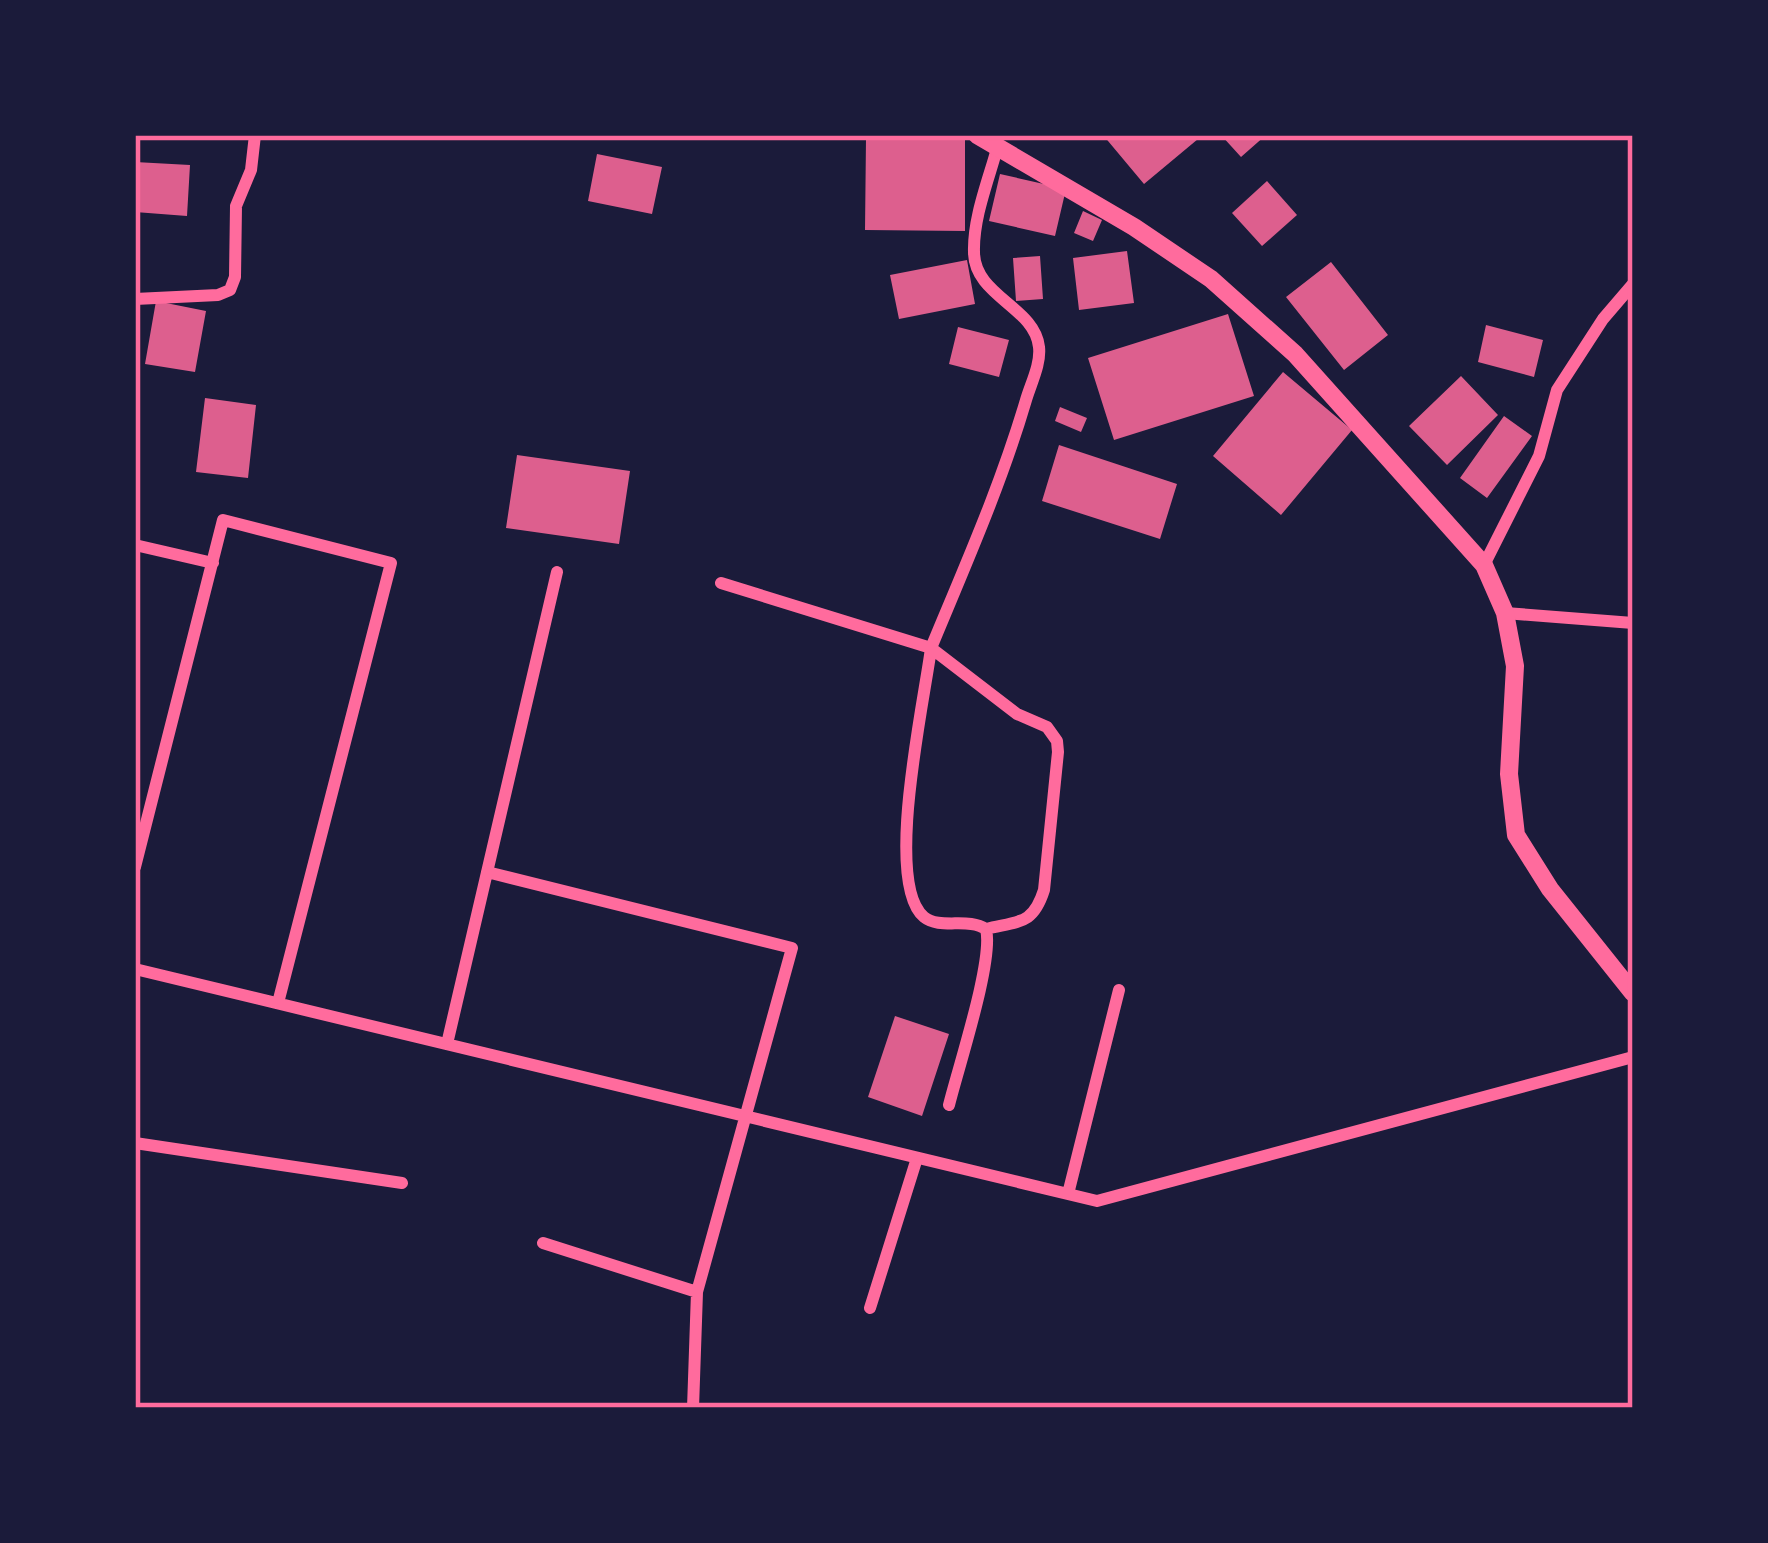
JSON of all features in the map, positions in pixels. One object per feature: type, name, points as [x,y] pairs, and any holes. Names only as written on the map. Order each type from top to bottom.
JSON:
[{"type":"street","points":[[135,299],[218,295],[230,290],[235,277],[236,206],[251,170],[255,135]]},
{"type":"street","points":[[976,135],[1134,226],[1211,279],[1295,354],[1436,506],[1484,565],[1504,613],[1515,667],[1509,775],[1516,835],[1550,889],[1633,993]]},
{"type":"street","points":[[721,583],[931,648],[1017,714],[1047,727],[1057,741],[1044,890],[1038,910],[1028,919],[986,929],[974,922],[928,920],[919,913],[910,878],[906,808],[931,648],[1009,458],[1040,353],[1037,335],[986,284],[974,253],[998,145]]},
{"type":"street","points":[[1484,565],[1539,456],[1557,390],[1603,319],[1633,284]]},
{"type":"street","points":[[135,867],[224,520],[391,563],[278,1003]]},
{"type":"street","points":[[135,545],[213,563]]},
{"type":"street","points":[[447,1044],[557,572]]},
{"type":"street","points":[[1504,613],[1633,623]]},
{"type":"street","points":[[135,803],[150,807]]},
{"type":"street","points":[[488,872],[792,948],[698,1292],[693,1408]]},
{"type":"street","points":[[949,1105],[984,973],[986,929]]},
{"type":"street","points":[[135,969],[1097,1201],[1633,1057]]},
{"type":"street","points":[[1068,1194],[1119,990]]},
{"type":"street","points":[[135,1143],[402,1183]]},
{"type":"street","points":[[870,1308],[917,1158]]},
{"type":"street","points":[[543,1243],[698,1292]]},
{"type":"building","points":[[1103,135],[1195,135],[1198,139],[1144,184]]},
{"type":"building","points":[[1221,135],[1266,135],[1241,157]]},
{"type":"building","points":[[866,138],[965,139],[965,231],[865,230]]},
{"type":"building","points":[[597,154],[662,167],[652,214],[588,201]]},
{"type":"building","points":[[135,162],[190,165],[187,216],[135,212]]},
{"type":"building","points":[[1000,174],[1066,189],[1055,236],[989,221]]},
{"type":"building","points":[[1267,181],[1297,215],[1262,246],[1232,213]]},
{"type":"building","points":[[1083,211],[1102,220],[1093,241],[1074,233]]},
{"type":"building","points":[[1127,251],[1134,303],[1079,310],[1073,258]]},
{"type":"building","points":[[1040,256],[1043,299],[1016,301],[1013,258]]},
{"type":"building","points":[[967,260],[975,304],[899,319],[890,275]]},
{"type":"building","points":[[1331,262],[1388,335],[1344,370],[1286,297]]},
{"type":"building","points":[[156,301],[206,311],[195,372],[145,364]]},
{"type":"building","points":[[1228,314],[1254,396],[1114,440],[1088,358]]},
{"type":"building","points":[[1486,325],[1543,340],[1534,377],[1478,362]]},
{"type":"building","points":[[958,327],[1009,340],[999,377],[949,364]]},
{"type":"building","points":[[1283,372],[1352,430],[1281,515],[1213,456]]},
{"type":"building","points":[[1461,376],[1498,415],[1447,465],[1409,426]]},
{"type":"building","points":[[205,398],[256,405],[248,478],[196,472]]},
{"type":"building","points":[[1060,407],[1087,418],[1081,432],[1055,421]]},
{"type":"building","points":[[1504,416],[1532,436],[1487,498],[1460,478]]},
{"type":"building","points":[[1059,445],[1177,484],[1160,539],[1042,501]]},
{"type":"building","points":[[517,455],[630,471],[619,544],[506,528]]},
{"type":"building","points":[[895,1016],[949,1034],[922,1116],[868,1097]]}]
